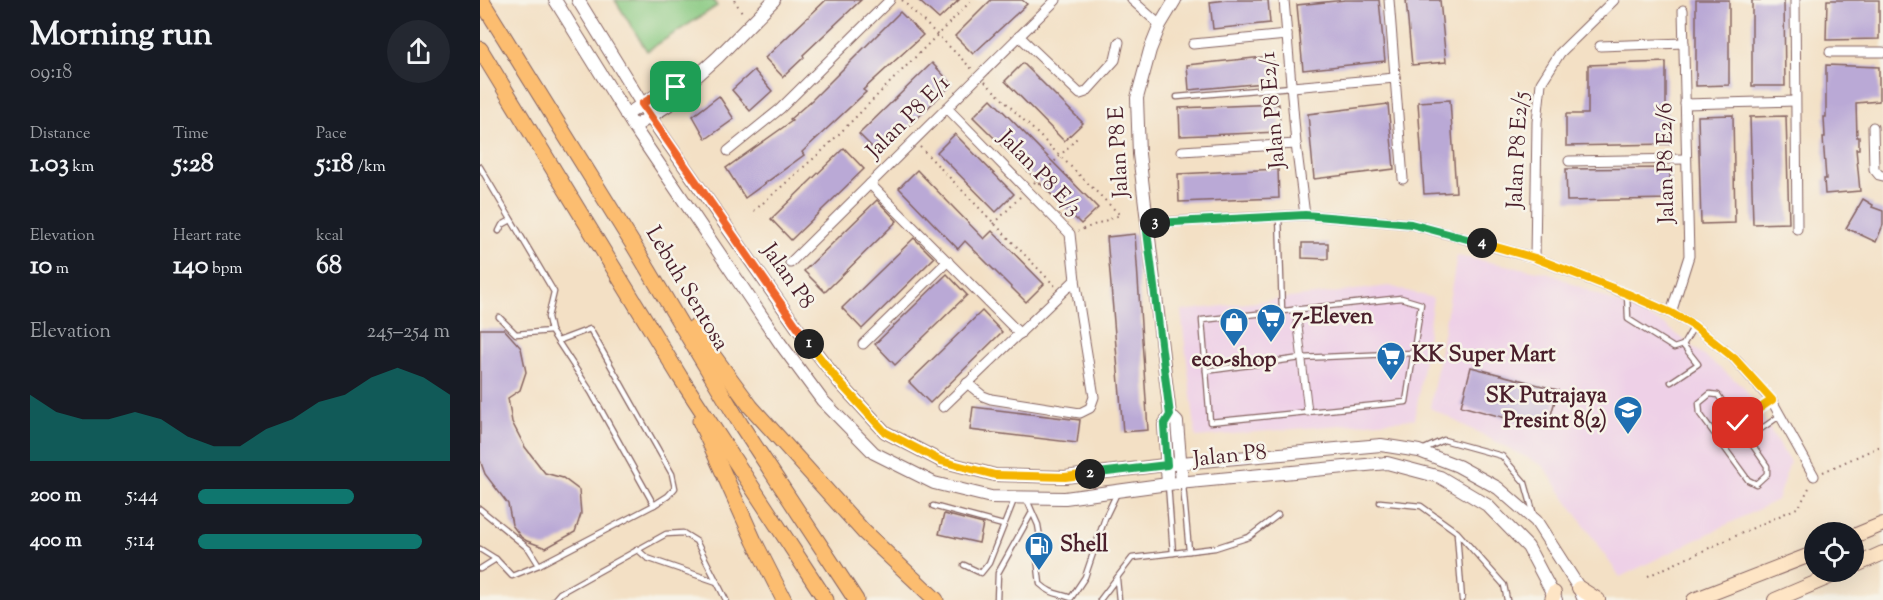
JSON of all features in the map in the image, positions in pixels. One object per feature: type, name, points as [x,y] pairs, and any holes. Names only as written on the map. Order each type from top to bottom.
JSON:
[{"type":"main road","name":"Lebuh Sentosa","points":[[481,0],[634,246],[741,425],[856,600]]},
{"type":"main road","points":[[480,49],[680,377],[826,600]]},
{"type":"main road","points":[[634,246],[751,407],[864,532],[936,600]]},
{"type":"main road","points":[[680,377],[754,541],[784,600]]},
{"type":"main road","points":[[1864,532],[1883,524]]},
{"type":"main road","points":[[1864,562],[1883,553]]},
{"type":"main road","points":[[1694,600],[1804,557]]},
{"type":"main road","points":[[1775,600],[1817,582]]},
{"type":"main road","points":[[1582,594],[1598,600]]},
{"type":"street","name":"Jalan P8","points":[[555,0],[626,115],[780,343],[822,400],[874,453],[934,483],[991,497],[1065,498],[1168,484],[1387,463],[1440,477],[1486,505],[1528,547],[1554,598]]},
{"type":"street","name":"Jalan P8","points":[[578,0],[650,117],[798,329],[839,382],[885,432],[941,461],[995,475],[1065,477],[1181,463],[1382,445],[1419,451],[1458,466],[1498,488],[1536,521],[1582,594]]},
{"type":"street","points":[[634,127],[673,102],[687,85],[774,0]]},
{"type":"street","points":[[728,150],[780,109],[890,0]]},
{"type":"street","name":"Jalan P8 E/1","points":[[790,263],[1056,0]]},
{"type":"street","points":[[1132,0],[1160,25]]},
{"type":"street","name":"Jalan P8 E","points":[[1170,415],[1138,154],[1137,98],[1150,50],[1160,25],[1175,0]]},
{"type":"street","name":"Jalan P8 E2/1","points":[[1284,0],[1296,144],[1305,215]]},
{"type":"street","points":[[1389,0],[1403,179]]},
{"type":"street","name":"Jalan P8 E2/5","points":[[1535,258],[1537,122],[1541,83],[1560,53],[1614,0]]},
{"type":"street","points":[[1796,0],[1797,229]]},
{"type":"street","name":"Jalan P8 E2/6","points":[[1671,313],[1689,256],[1683,10]]},
{"type":"street","points":[[1193,44],[1287,34]]},
{"type":"street","points":[[1019,36],[1080,93],[1086,92],[1115,60],[1119,42]]},
{"type":"street","points":[[1600,46],[1684,43]]},
{"type":"street","points":[[1830,52],[1883,52]]},
{"type":"street","points":[[1292,87],[1395,78]]},
{"type":"street","points":[[626,115],[664,90],[687,85]]},
{"type":"street","points":[[1685,104],[1795,101]]},
{"type":"street","name":"Jalan P8 E/3","points":[[947,108],[1070,234],[1094,397],[1090,408],[1080,413],[991,399],[983,396],[967,383]]},
{"type":"street","points":[[1873,127],[1874,169],[1883,176]]},
{"type":"street","points":[[1182,151],[1296,144]]},
{"type":"street","points":[[1569,161],[1686,159]]},
{"type":"street","points":[[870,183],[1020,333]]},
{"type":"street","points":[[1146,223],[1305,215],[1411,224],[1535,258],[1628,294],[1694,326],[1734,358],[1772,400],[1814,476]]},
{"type":"street","points":[[863,344],[948,261]]},
{"type":"street","points":[[943,407],[1075,280]]},
{"type":"street","points":[[1296,309],[1308,412]]},
{"type":"street","points":[[1168,484],[1164,425],[1170,415],[1177,422],[1182,483]]},
{"type":"lane","points":[[1177,97],[1292,87]]},
{"type":"lane","points":[[480,167],[554,292],[548,317],[551,331],[591,392],[654,505]]},
{"type":"lane","points":[[1279,215],[1282,311]]},
{"type":"lane","points":[[499,231],[502,225],[511,220]]},
{"type":"lane","points":[[1628,294],[1628,319],[1674,348],[1683,345],[1694,326]]},
{"type":"lane","points":[[1401,298],[1421,304],[1406,402],[1210,422],[1202,320],[1282,311],[1401,298]]},
{"type":"lane","points":[[499,317],[516,334],[551,331]]},
{"type":"lane","points":[[480,549],[496,559],[512,576],[539,566],[654,505],[668,496],[675,488],[672,474],[590,329],[558,341]]},
{"type":"lane","points":[[1671,382],[1698,364],[1683,345]]},
{"type":"lane","points":[[1206,371],[1301,358],[1413,353]]},
{"type":"lane","points":[[1710,394],[1718,395],[1748,438],[1767,466],[1767,474],[1756,484],[1748,480],[1700,414],[1699,403],[1710,394]]},
{"type":"lane","points":[[1738,423],[1772,400]]},
{"type":"lane","points":[[1748,438],[1781,415]]},
{"type":"lane","points":[[1419,451],[1444,440],[1502,456],[1525,483],[1536,521]]},
{"type":"lane","points":[[1182,483],[1189,551]]},
{"type":"lane","points":[[1168,484],[1173,553]]},
{"type":"lane","points":[[964,565],[981,573],[988,564],[1003,525],[1020,497],[1038,525],[1040,537],[1037,558],[1040,584],[1059,596],[1070,599],[1085,577],[1105,518],[1118,490]]},
{"type":"lane","points":[[1380,502],[1421,506],[1456,532],[1504,585],[1507,600]]},
{"type":"lane","points":[[933,506],[1003,525]]},
{"type":"lane","points":[[480,509],[530,549],[539,566]]},
{"type":"lane","points":[[997,600],[998,573],[1031,514]]},
{"type":"lane","points":[[1100,600],[1132,558],[1215,548],[1249,537],[1278,515]]},
{"type":"lane","points":[[1456,532],[1462,600]]},
{"type":"lane","points":[[554,600],[560,593],[637,549],[666,534],[683,533],[696,541],[725,600]]},
{"type":"lane","points":[[637,549],[647,558],[717,582]]},
{"type":"lane","points":[[480,569],[496,559]]},
{"type":"lane","points":[[1117,579],[1119,600]]},
{"type":"path","points":[[734,0],[750,25]]},
{"type":"path","points":[[902,0],[1120,214],[1070,234]]},
{"type":"path","points":[[754,211],[822,151],[972,0]]},
{"type":"path","points":[[994,224],[1077,138]]},
{"type":"path","points":[[914,141],[1062,293]]},
{"type":"path","points":[[1648,576],[1799,507],[1814,476],[1883,445]]},
{"type":"shaded area","name":"SK Putrajaya Presint 8(2)","points":[[1457,256],[1549,273],[1665,325],[1744,387],[1790,462],[1777,500],[1620,577],[1543,466],[1430,408]]},
{"type":"shaded area","points":[[1389,286],[1433,298],[1415,419],[1196,437],[1181,311]]},
{"type":"green space","points":[[615,0],[713,0],[717,6],[647,51]]},
{"type":"building","points":[[826,0],[861,0],[783,77],[765,58]]},
{"type":"building","points":[[918,0],[959,0],[939,19]]},
{"type":"building","points":[[991,0],[1022,0],[1027,4],[973,54],[955,36]]},
{"type":"building","points":[[1268,0],[1270,23],[1213,29],[1210,2]]},
{"type":"building","points":[[1345,0],[1379,0],[1385,61],[1303,70],[1297,5]]},
{"type":"building","points":[[1406,0],[1440,0],[1446,62],[1412,65]]},
{"type":"building","points":[[1696,0],[1729,0],[1729,85],[1696,86]]},
{"type":"building","points":[[1752,0],[1784,0],[1785,86],[1752,86]]},
{"type":"building","points":[[1827,0],[1879,0],[1879,39],[1826,40]]},
{"type":"building","points":[[900,12],[923,35],[863,90],[866,92],[802,152],[804,155],[745,198],[726,168],[792,121],[790,119]]},
{"type":"building","points":[[1273,56],[1275,82],[1189,90],[1187,65]]},
{"type":"building","points":[[1666,62],[1666,112],[1668,112],[1669,144],[1566,146],[1566,114],[1588,114],[1588,65]]},
{"type":"building","points":[[932,63],[952,84],[880,155],[859,134]]},
{"type":"building","points":[[1023,63],[1083,123],[1064,141],[1005,81]]},
{"type":"building","points":[[1826,65],[1879,67],[1879,101],[1856,103],[1859,149],[1856,149],[1860,191],[1825,194],[1823,137],[1825,137],[1824,117],[1826,117]]},
{"type":"building","points":[[754,70],[772,91],[750,111],[732,90]]},
{"type":"building","points":[[719,96],[734,119],[706,139],[693,116]]},
{"type":"building","points":[[991,99],[1098,208],[1081,224],[973,117]]},
{"type":"building","points":[[1450,100],[1456,192],[1424,194],[1418,102]]},
{"type":"building","points":[[1279,104],[1280,132],[1180,136],[1179,108]]},
{"type":"building","points":[[1388,104],[1394,169],[1314,179],[1308,114]]},
{"type":"building","points":[[1733,115],[1735,223],[1701,224],[1698,116]]},
{"type":"building","points":[[1786,116],[1789,223],[1753,224],[1750,117]]},
{"type":"building","points":[[955,134],[1014,194],[996,212],[937,152]]},
{"type":"building","points":[[844,148],[864,169],[791,240],[771,219]]},
{"type":"building","points":[[1670,168],[1670,199],[1567,201],[1566,169]]},
{"type":"building","points":[[1278,169],[1279,198],[1179,202],[1178,174]]},
{"type":"building","points":[[917,170],[984,239],[992,231],[1044,284],[1026,302],[965,241],[958,249],[899,188]]},
{"type":"building","points":[[1863,199],[1873,205],[1872,207],[1883,211],[1883,225],[1876,242],[1846,228]]},
{"type":"building","points":[[877,200],[897,221],[825,292],[804,271]]},
{"type":"building","points":[[1135,234],[1148,430],[1123,432],[1107,237]]},
{"type":"building","points":[[914,238],[934,258],[862,329],[842,308]]},
{"type":"building","points":[[1302,243],[1328,243],[1328,259],[1302,258]]},
{"type":"building","points":[[947,274],[967,295],[895,365],[875,344]]},
{"type":"building","points":[[982,311],[1002,332],[930,403],[909,382]]},
{"type":"building","points":[[480,329],[504,329],[521,348],[526,372],[520,390],[508,398],[512,422],[525,447],[545,473],[563,478],[579,490],[581,514],[575,532],[546,548],[521,537],[512,525],[508,504],[485,474],[480,460]]},
{"type":"building","points":[[1471,367],[1558,390],[1547,429],[1461,406]]},
{"type":"building","points":[[973,407],[1080,420],[1077,443],[970,430]]},
{"type":"building","points":[[944,514],[983,524],[979,543],[939,534]]},
{"type":"place","name":"7-Eleven","points":[[1271,344]]},
{"type":"place","name":"eco-shop","points":[[1234,348]]},
{"type":"place","name":"KK Super Mart","points":[[1391,382]]},
{"type":"place","name":"SK Putrajaya Presint 8(2)","points":[[1628,436]]},
{"type":"place","name":"Shell","points":[[1039,572]]},
{"type":"route","points":[[676,87],[664,90],[642,104],[798,329],[839,382],[885,432],[941,461],[995,475],[1065,477],[1167,465],[1164,425],[1170,415],[1146,223],[1279,215],[1411,224],[1535,258],[1671,313],[1694,326],[1734,358],[1772,400],[1738,423]]}]
